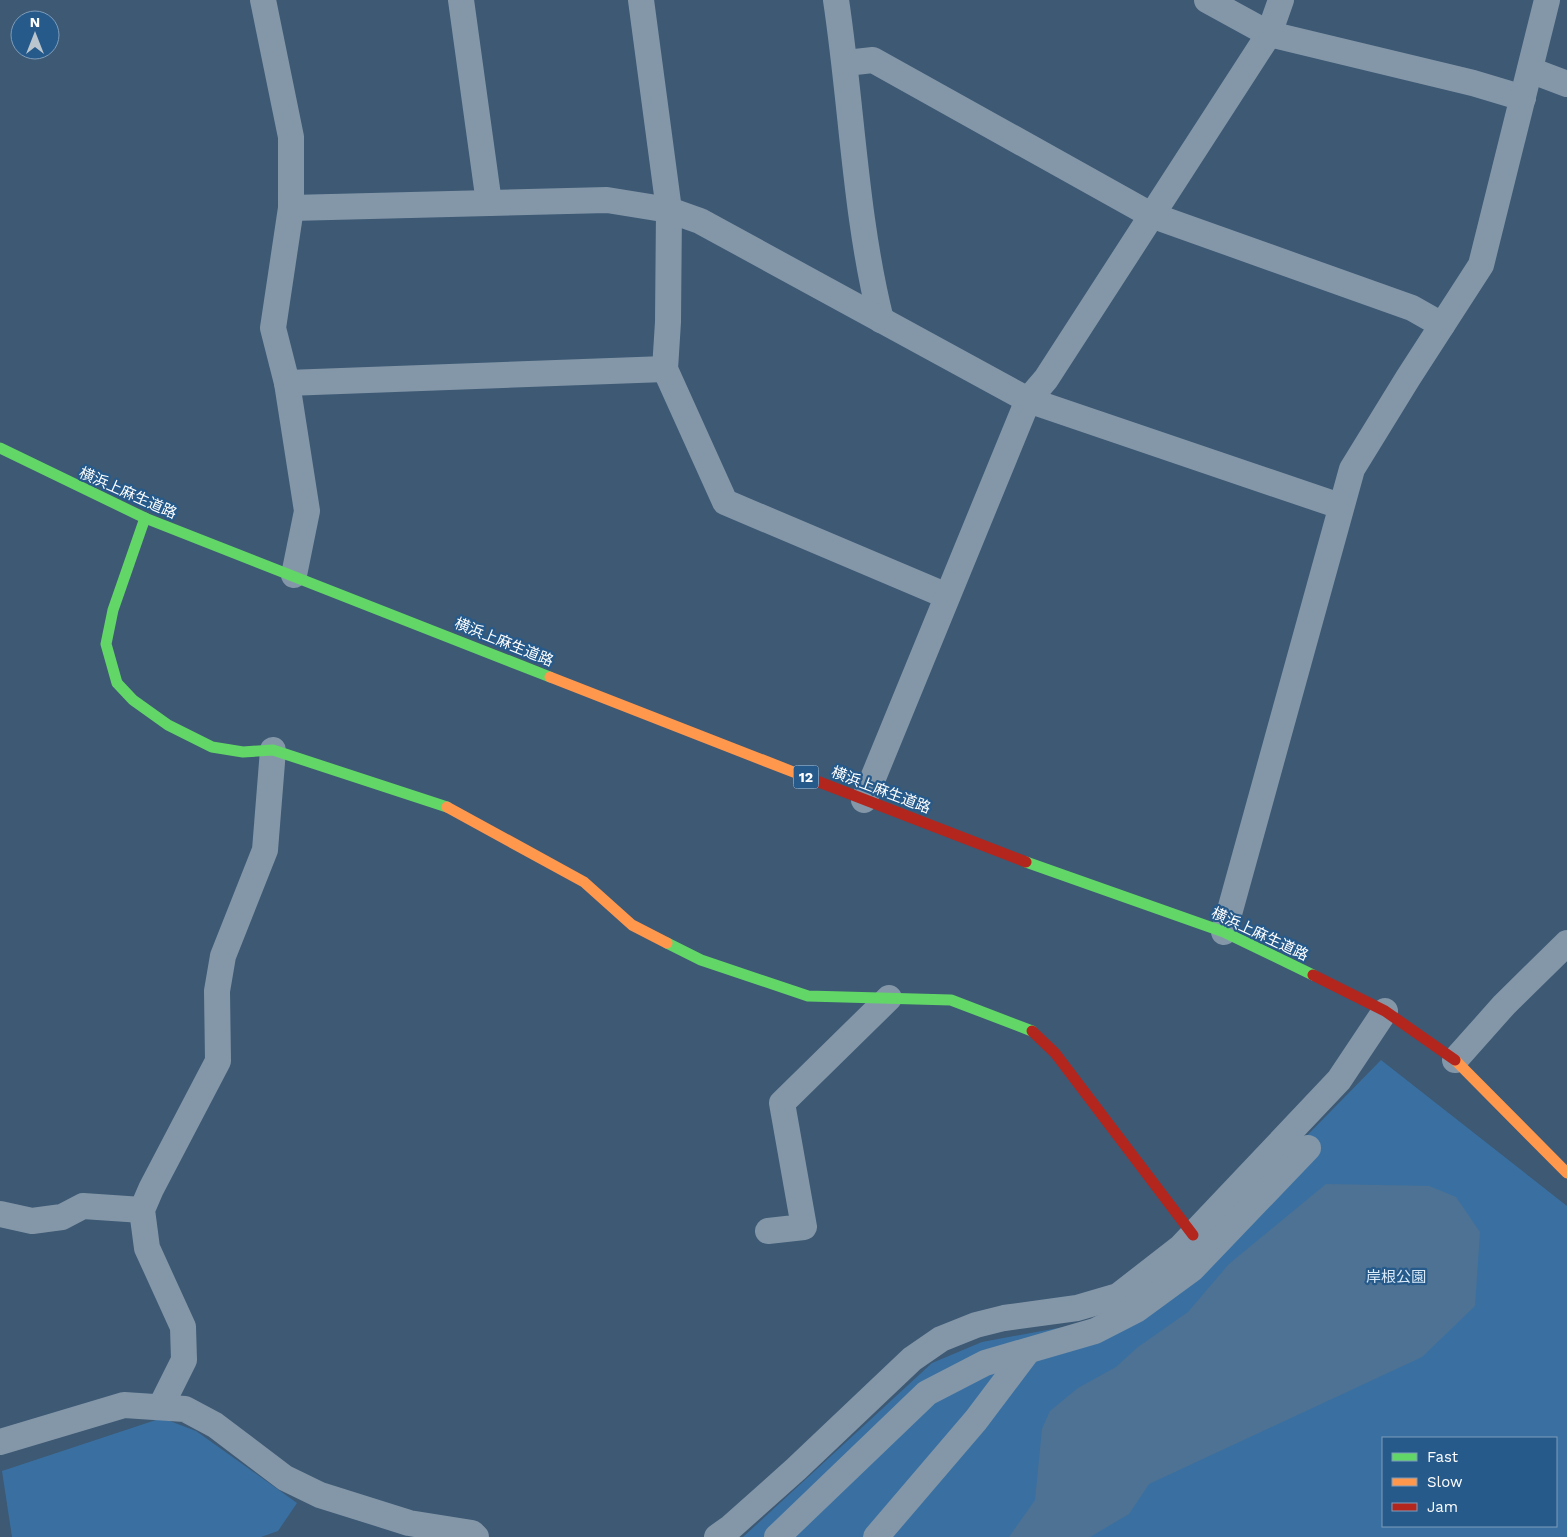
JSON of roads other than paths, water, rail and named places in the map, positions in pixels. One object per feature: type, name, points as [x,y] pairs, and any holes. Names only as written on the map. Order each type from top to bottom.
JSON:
[{"type":"main road","name":"横浜上麻生道路","points":[[0,448],[145,518],[1000,853],[1224,932],[1385,1011],[1454,1060],[1567,1173]]},
{"type":"main road","points":[[145,518],[113,610],[106,644],[117,682],[133,700],[168,725],[212,747],[243,752],[273,750],[450,808],[584,882],[632,925],[701,960],[808,996],[951,1000],[1035,1032],[1056,1053],[1193,1235]]},
{"type":"street","points":[[263,0],[291,137],[291,208],[273,328],[287,383],[307,511],[294,575]]},
{"type":"street","points":[[461,0],[489,203]]},
{"type":"street","points":[[641,0],[669,210],[668,322],[665,369],[725,502],[947,596]]},
{"type":"street","points":[[836,0],[846,63],[869,271],[882,320]]},
{"type":"street","points":[[1207,0],[1269,34],[1473,82],[1523,98]]},
{"type":"street","points":[[864,800],[1028,400],[1046,379],[1269,34],[1281,0]]},
{"type":"street","points":[[1224,932],[1340,506],[1352,469],[1482,264],[1530,70],[1553,8]]},
{"type":"street","points":[[846,63],[873,60],[1151,215],[1412,308],[1442,325]]},
{"type":"street","points":[[1530,70],[1567,84]]},
{"type":"street","points":[[291,208],[607,200],[669,210],[700,221],[1028,400],[1340,506]]},
{"type":"street","points":[[287,383],[665,369]]},
{"type":"street","points":[[161,1406],[184,1360],[183,1327],[147,1248],[142,1210],[151,1189],[218,1061],[217,991],[223,956],[265,850],[273,750]]},
{"type":"street","points":[[1454,1060],[1504,1005],[1567,943]]},
{"type":"street","points":[[768,1231],[804,1227],[782,1103],[889,998]]},
{"type":"street","points":[[717,1537],[731,1527],[796,1469],[912,1359],[941,1339],[976,1325],[1004,1318],[1077,1308],[1118,1296],[1182,1247],[1339,1080],[1385,1011]]},
{"type":"street","points":[[777,1537],[927,1394],[985,1363],[1094,1331],[1136,1310],[1192,1270],[1308,1148]]},
{"type":"street","points":[[0,1214],[32,1221],[62,1217],[83,1206],[142,1210]]},
{"type":"street","points":[[876,1537],[976,1420],[1028,1351]]},
{"type":"street","points":[[0,1442],[124,1405],[185,1409],[216,1425],[285,1478],[320,1495],[409,1523],[472,1533],[476,1537]]},
{"type":"park label","name":"岸根公園","points":[[1396,1277]]}]
